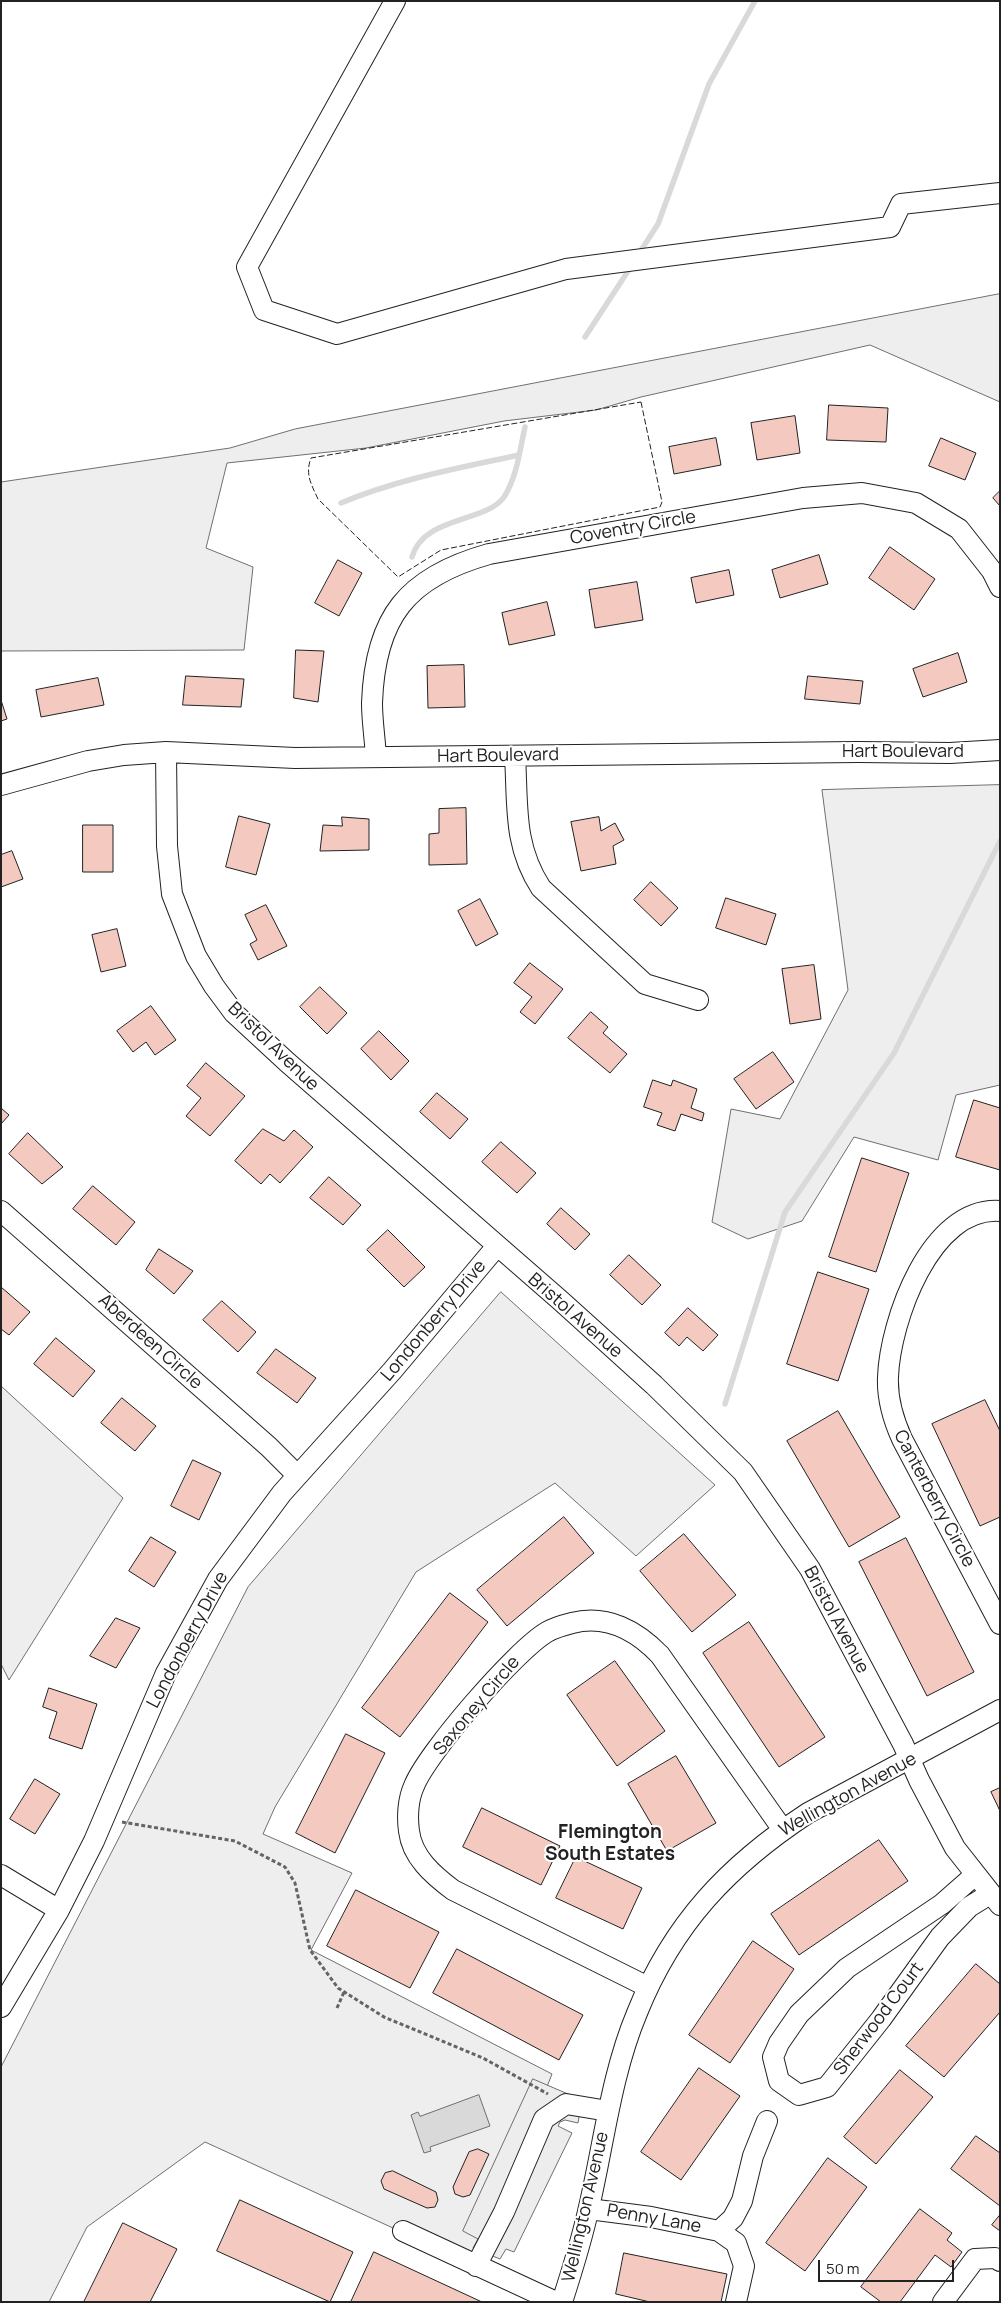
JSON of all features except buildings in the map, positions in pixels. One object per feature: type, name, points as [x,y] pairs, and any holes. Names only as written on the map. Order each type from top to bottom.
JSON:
[{"type":"street","points":[[395,1],[247,267],[264,310],[337,334],[566,269],[890,227],[901,204],[1000,193]]},
{"type":"street","name":"Coventry Circle","points":[[376,757],[372,705],[377,656],[386,631],[398,608],[415,589],[435,573],[461,562],[489,554],[803,498],[862,493],[916,503],[959,528],[992,571],[1000,587]]},
{"type":"street","name":"Hart Boulevard","points":[[1,785],[88,761],[124,755],[166,752],[295,758],[950,753],[1000,750]]},
{"type":"street","name":"Bristol Avenue","points":[[166,752],[167,846],[172,894],[196,956],[214,986],[234,1013],[286,1062],[654,1385],[743,1472],[810,1569],[955,1848],[995,1899]]},
{"type":"street","points":[[515,756],[517,822],[521,845],[529,869],[541,888],[645,984],[698,1000]]},
{"type":"street","name":"Aberdeen Circle","points":[[1,1211],[269,1447],[297,1475]]},
{"type":"street","name":"Canterberry Circle","points":[[1000,1211],[971,1216],[952,1229],[924,1259],[913,1279],[892,1341],[888,1379],[893,1420],[1000,1624]]},
{"type":"street","name":"Londonberry Drive","points":[[1,2007],[59,1910],[103,1819],[166,1673],[199,1610],[238,1548],[297,1475],[392,1370],[497,1246]]},
{"type":"street","name":"Saxoney Circle","points":[[648,1987],[453,1890],[431,1872],[414,1850],[409,1832],[409,1810],[414,1786],[444,1742],[484,1693],[526,1649],[548,1632],[573,1622],[598,1620],[623,1627],[644,1638],[660,1655],[783,1830]]},
{"type":"street","name":"Wellington Avenue","points":[[562,2302],[589,2209],[608,2111],[625,2046],[648,1987],[684,1927],[704,1901],[751,1853],[808,1812],[910,1760],[1000,1710]]},
{"type":"street","points":[[1,1875],[59,1910]]},
{"type":"street","name":"Sherwood Court","points":[[975,1875],[942,1904],[847,1968],[799,2014],[779,2043],[773,2057],[779,2081],[799,2095],[827,2087],[881,2019],[940,1937],[969,1907],[995,1899]]},
{"type":"street","points":[[476,2266],[504,2212],[520,2170],[544,2119],[566,2104]]},
{"type":"street","name":"Wellington Avenue","points":[[566,2104],[608,2111]]},
{"type":"street","name":"Penny Lane","points":[[719,2230],[733,2218],[742,2201],[753,2156],[767,2120]]},
{"type":"street","name":"Penny Lane","points":[[589,2209],[651,2217],[719,2230],[736,2243],[744,2266],[736,2302]]},
{"type":"street","name":"Wellington Avenue","points":[[403,2231],[556,2302]]},
{"type":"street","points":[[943,2302],[975,2259],[995,2258],[1000,2261]]},
{"type":"path","points":[[103,1819],[235,1841],[285,1866],[295,1883],[310,1950],[344,1992],[384,2017],[483,2058],[566,2104]]},
{"type":"path","points":[[337,2008],[344,1992]]},
{"type":"shaded area","points":[[1000,294],[1000,402],[870,345],[641,397],[596,410],[504,421],[366,448],[227,463],[206,548],[253,567],[244,650],[1,651],[1,482],[230,448],[295,429]]},
{"type":"shaded area","points":[[1000,785],[1000,1085],[956,1095],[938,1160],[854,1137],[802,1221],[748,1239],[712,1222],[731,1109],[780,1119],[848,990],[822,790]]},
{"type":"shaded area","points":[[501,1292],[715,1485],[636,1556],[555,1483],[416,1572],[275,1807],[263,1834],[352,1873],[311,1950],[552,2074],[476,2266],[205,2142],[87,2227],[49,2302],[1,2302],[1,2067],[248,1587]]},
{"type":"shaded area","points":[[1,1386],[123,1498],[9,1680],[1,1664]]},
{"type":"shaded area","points":[[533,2079],[582,2100],[578,2123],[565,2120],[560,2122],[558,2126],[572,2133],[514,2252],[506,2249],[500,2259],[473,2248],[478,2239],[463,2231]]},
{"type":"shaded area","points":[[479,2095],[490,2126],[430,2147],[431,2151],[424,2153],[411,2115],[418,2112],[420,2116]]},
{"type":"waterway","points":[[638,255],[658,224],[709,84],[755,1]]},
{"type":"waterway","points":[[585,337],[632,265]]},
{"type":"waterway","points":[[412,557],[418,544],[428,534],[441,527],[484,512],[504,497],[515,472],[525,427]]},
{"type":"waterway","points":[[341,503],[384,487],[519,455]]},
{"type":"waterway","points":[[725,1404],[785,1212],[894,1053],[1000,841]]},
{"type":"fence","points":[[641,402],[662,502],[660,507],[441,550],[398,577],[318,499],[310,479],[309,464],[311,458],[641,402]]},
{"type":"district","name":"Flemington South Estates","points":[[610,1844]]}]
